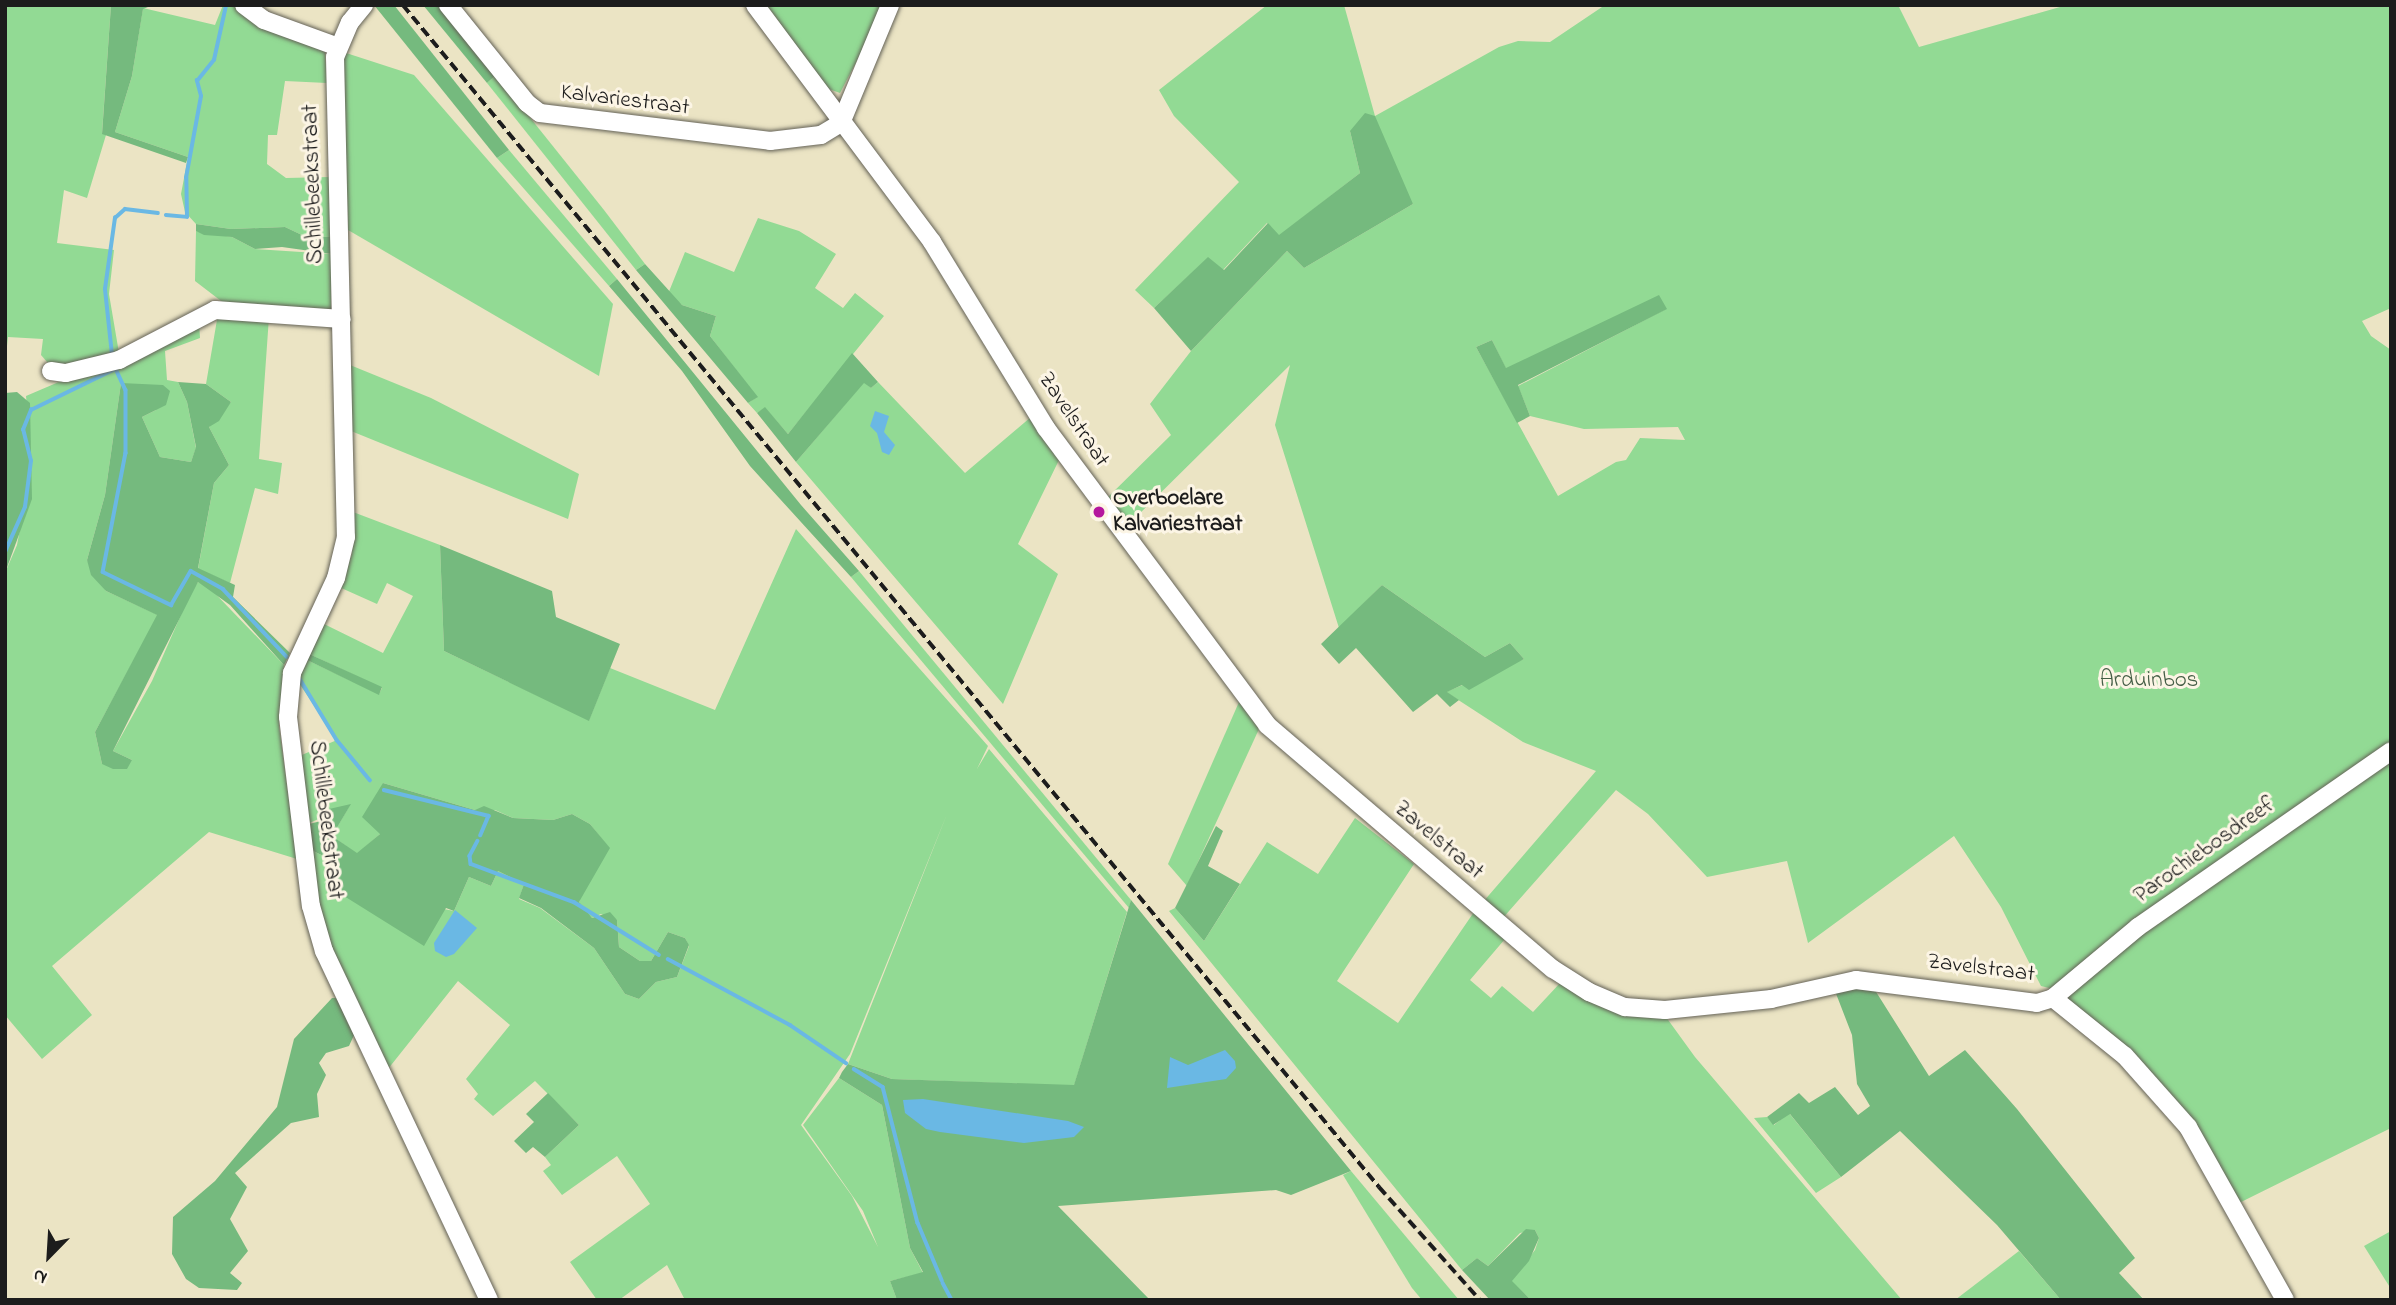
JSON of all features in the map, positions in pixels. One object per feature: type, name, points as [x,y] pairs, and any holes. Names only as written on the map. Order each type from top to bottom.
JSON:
[{"type":"street","points":[[244,5],[264,20],[338,47],[364,5]]},
{"type":"street","name":"Kalvariestraat","points":[[448,5],[527,103],[540,113],[770,141],[821,135],[841,123]]},
{"type":"street","name":"Zavelstraat","points":[[755,5],[932,242],[1046,428],[1267,725],[1553,969],[1589,992],[1625,1006],[1665,1010],[1771,999],[1856,980],[2037,1003],[2053,998],[2125,1056],[2188,1127],[2286,1300]]},
{"type":"street","points":[[841,123],[890,5]]},
{"type":"street","name":"Schillebeekstraat","points":[[338,47],[346,537],[336,578],[287,692],[311,906],[324,951],[489,1300]]},
{"type":"street","points":[[51,371],[66,373],[119,360],[215,310],[342,319]]},
{"type":"street","name":"Parochiebosdreef","points":[[2053,998],[2138,927],[2391,751]]},
{"type":"green space","points":[[5,5],[111,5],[102,133],[106,135],[87,198],[64,190],[57,243],[114,250],[109,294],[119,353],[62,367],[48,363],[41,355],[43,339],[8,337],[5,364]]},
{"type":"green space","points":[[111,5],[153,5],[143,9],[132,76],[115,132],[188,157],[186,163],[102,134]]},
{"type":"green space","points":[[223,5],[237,5],[325,52],[327,83],[285,81],[277,135],[268,135],[267,164],[286,178],[330,177],[331,237],[304,236],[285,227],[231,229],[196,224],[185,212],[181,194],[188,157],[115,132],[132,76],[143,8],[215,25]]},
{"type":"green space","points":[[374,5],[394,5],[509,150],[497,158]]},
{"type":"green space","points":[[423,5],[440,5],[496,75],[487,83]]},
{"type":"green space","points":[[767,5],[886,5],[840,93],[826,88]]},
{"type":"green space","name":"Arduinbos","points":[[1267,5],[1344,5],[1375,116],[1499,47],[1518,41],[1550,42],[1605,5],[1898,5],[1919,47],[2067,5],[2391,5],[2391,308],[2362,321],[2371,336],[2391,350],[2391,1128],[2235,1205],[2198,1133],[2049,988],[2041,986],[2001,907],[1954,836],[1808,943],[1787,861],[1707,877],[1648,814],[1616,790],[1502,919],[1483,902],[1596,771],[1523,742],[1446,692],[1524,659],[1510,643],[1485,657],[1382,585],[1339,628],[1275,425],[1290,365],[1125,528],[1104,501],[1171,435],[1150,404],[1191,351],[1287,251],[1304,268],[1413,204],[1350,131],[1360,173],[1279,236],[1267,223],[1223,270],[1208,258],[1154,308],[1135,290],[1239,182],[1174,116],[1159,90]],"holes":[[[1666,309],[1518,386],[1530,416],[1584,429],[1678,427],[1685,440],[1640,438],[1626,460],[1616,462],[1558,496],[1476,347],[1492,340],[1506,369]]]},
{"type":"green space","points":[[343,52],[414,75],[613,304],[599,376],[348,230]]},
{"type":"green space","points":[[496,75],[645,264],[636,270],[487,83]]},
{"type":"green space","points":[[1365,113],[1375,116],[1413,204],[1304,268],[1287,251],[1191,351],[1154,308],[1208,257],[1224,270],[1268,223],[1279,235],[1360,173],[1350,131]]},
{"type":"green space","points":[[509,150],[617,279],[609,286],[497,158]]},
{"type":"green space","points":[[758,218],[799,231],[836,254],[815,288],[843,308],[855,293],[884,316],[788,434],[765,408],[757,413],[748,403],[757,397],[710,336],[716,316],[682,305],[668,294],[685,252],[734,272]]},
{"type":"green space","points":[[196,224],[231,229],[285,227],[304,236],[331,237],[332,254],[282,247],[255,249],[232,237],[204,235],[196,231]]},
{"type":"green space","points":[[196,231],[232,237],[255,249],[332,254],[331,311],[225,304],[195,281]]},
{"type":"green space","points":[[645,264],[682,305],[716,316],[710,336],[758,397],[748,403],[636,270]]},
{"type":"green space","points":[[617,279],[801,505],[859,571],[851,577],[750,466],[682,371],[609,286]]},
{"type":"green space","points":[[1659,295],[1667,309],[1518,385],[1530,416],[1517,423],[1476,347],[1492,340],[1506,368]]},
{"type":"green space","points":[[218,314],[269,317],[259,459],[282,463],[278,494],[255,488],[230,583],[198,569],[214,483],[229,465],[209,427],[231,402],[206,384]]},
{"type":"green space","points":[[199,322],[200,338],[165,351],[167,380],[178,382],[187,402],[196,448],[191,462],[160,457],[142,417],[156,410],[121,383],[105,495],[87,560],[106,591],[158,615],[95,732],[102,764],[132,760],[113,751],[152,681],[191,592],[198,582],[207,585],[284,665],[279,726],[297,859],[209,832],[52,966],[92,1015],[42,1059],[5,1015],[5,573],[17,545],[32,466],[26,396]]},
{"type":"green space","points":[[852,353],[878,382],[871,388],[864,383],[796,462],[757,413],[765,407],[788,434]]},
{"type":"green space","points":[[350,365],[431,398],[579,474],[568,519],[351,431]]},
{"type":"green space","points":[[178,382],[206,384],[231,402],[219,421],[209,427],[229,465],[214,483],[198,568],[235,585],[233,597],[290,653],[284,665],[230,605],[198,582],[113,751],[132,760],[127,769],[113,769],[102,764],[95,732],[157,615],[106,591],[91,575],[87,560],[105,495],[121,383],[163,385],[170,391],[166,405],[142,417],[160,457],[191,462],[196,447],[187,402]]},
{"type":"green space","points":[[864,382],[871,388],[878,382],[965,473],[1031,417],[1060,458],[1018,544],[1058,574],[1003,704],[796,462]]},
{"type":"green space","points":[[17,392],[30,403],[32,499],[5,573],[5,393]]},
{"type":"green space","points":[[353,512],[440,545],[444,651],[589,720],[610,668],[715,710],[796,529],[988,746],[977,769],[989,749],[1127,912],[1074,1086],[892,1079],[848,1064],[947,814],[850,1054],[801,1125],[852,1196],[878,1247],[863,1211],[803,1125],[839,1078],[882,1105],[910,1248],[923,1273],[890,1281],[897,1300],[685,1300],[667,1265],[619,1300],[597,1300],[570,1262],[650,1204],[617,1156],[562,1195],[543,1171],[551,1165],[545,1157],[579,1125],[535,1081],[493,1116],[474,1099],[478,1094],[466,1079],[510,1025],[458,981],[388,1069],[324,931],[309,849],[340,864],[328,886],[454,911],[469,877],[491,886],[498,871],[524,884],[519,899],[540,908],[594,948],[625,994],[639,999],[656,982],[677,977],[689,946],[685,938],[668,932],[651,961],[640,961],[619,947],[617,920],[601,914],[592,918],[585,912],[579,902],[582,891],[609,848],[590,824],[572,814],[553,820],[513,818],[495,810],[475,810],[383,783],[380,834],[357,854],[332,836],[350,805],[305,825],[297,757],[337,740],[297,680],[305,659],[379,694],[382,688],[307,653],[322,623],[383,653],[413,596],[387,583],[377,604],[339,587],[352,554]]},
{"type":"green space","points":[[440,545],[552,591],[556,617],[620,644],[589,721],[444,651]]},
{"type":"green space","points":[[859,571],[1131,900],[1129,908],[851,577]]},
{"type":"green space","points":[[1382,585],[1485,657],[1510,643],[1524,659],[1469,690],[1462,685],[1447,692],[1459,700],[1450,707],[1437,694],[1413,712],[1356,648],[1339,664],[1321,644]]},
{"type":"green space","points":[[307,653],[382,687],[379,695],[305,659]]},
{"type":"green space","points":[[1239,702],[1259,729],[1187,886],[1168,864]]},
{"type":"green space","points":[[383,783],[475,810],[484,806],[513,818],[553,820],[572,814],[590,824],[610,848],[579,902],[592,918],[610,912],[617,920],[619,947],[640,961],[651,961],[668,932],[685,938],[689,945],[677,977],[656,982],[639,999],[625,994],[594,948],[541,908],[519,898],[524,884],[498,871],[491,886],[469,877],[454,911],[446,908],[424,946],[328,886],[340,864],[309,849],[305,825],[321,821],[329,809],[351,804],[332,836],[357,853],[380,834],[362,817]]},
{"type":"green space","points":[[1355,818],[1414,864],[1337,981],[1398,1023],[1474,912],[1505,939],[1470,980],[1491,998],[1502,986],[1533,1012],[1561,982],[1666,1017],[1695,1057],[1902,1300],[1531,1300],[1511,1281],[1535,1250],[1539,1238],[1535,1230],[1520,1233],[1488,1266],[1477,1258],[1462,1270],[1169,911],[1175,908],[1204,941],[1267,842],[1318,874]]},
{"type":"green space","points":[[1216,826],[1223,831],[1208,866],[1240,884],[1204,941],[1175,908]]},
{"type":"green space","points":[[1131,900],[1351,1171],[1291,1195],[1276,1190],[1058,1206],[1150,1300],[897,1300],[890,1281],[923,1272],[910,1248],[882,1105],[839,1078],[842,1072],[848,1064],[892,1079],[1074,1085]]},
{"type":"green space","points":[[1873,987],[1929,1076],[1965,1050],[2017,1109],[2135,1258],[2119,1273],[2144,1300],[2061,1300],[1997,1225],[1900,1131],[1841,1177],[1790,1114],[1773,1125],[1767,1117],[1799,1093],[1809,1103],[1835,1087],[1858,1115],[1870,1106],[1857,1084],[1852,1035],[1835,991]]},
{"type":"green space","points":[[332,998],[337,998],[355,1033],[349,1046],[326,1053],[319,1063],[326,1075],[317,1094],[319,1117],[291,1123],[235,1173],[247,1187],[230,1219],[248,1251],[230,1273],[242,1283],[237,1290],[199,1288],[186,1279],[172,1254],[173,1217],[215,1181],[277,1107],[294,1039]]},
{"type":"green space","points":[[548,1093],[579,1125],[545,1157],[533,1147],[526,1153],[514,1141],[534,1122],[526,1114]]},
{"type":"green space","points":[[1789,1113],[1841,1177],[1816,1193],[1754,1118],[1767,1117],[1774,1125]]},
{"type":"green space","points":[[1351,1171],[1459,1300],[1422,1300],[1343,1175]]},
{"type":"green space","points":[[1526,1229],[1535,1230],[1539,1238],[1529,1261],[1512,1281],[1531,1300],[1490,1300],[1462,1270],[1477,1258],[1488,1266]]},
{"type":"green space","points":[[2391,1231],[2391,1289],[2364,1246]]},
{"type":"green space","points":[[2019,1251],[2061,1300],[1955,1300]]},
{"type":"water","points":[[875,411],[889,416],[884,432],[895,445],[889,455],[882,452],[877,433],[870,426]]},
{"type":"water","points":[[455,910],[477,928],[454,954],[446,957],[435,951],[434,943]]},
{"type":"water","points":[[1225,1050],[1235,1061],[1236,1068],[1226,1079],[1167,1088],[1170,1057],[1188,1065]]},
{"type":"water","points":[[923,1099],[1068,1121],[1084,1127],[1074,1137],[1024,1143],[940,1132],[926,1129],[905,1113],[903,1100]]},
{"type":"waterway","points":[[166,215],[187,217],[186,178],[201,96],[197,81],[214,60],[226,6]]},
{"type":"waterway","points":[[112,355],[105,289],[115,218],[125,209],[158,213]]},
{"type":"waterway","points":[[116,369],[126,390],[126,453],[103,572],[171,605],[191,571],[223,589],[287,657]]},
{"type":"waterway","points":[[5,552],[25,507],[31,461],[23,430],[31,410],[113,370]]},
{"type":"waterway","points":[[300,679],[337,740],[370,780]]},
{"type":"waterway","points":[[384,790],[489,816],[481,835]]},
{"type":"waterway","points":[[478,841],[470,856],[471,864],[574,902],[659,955]]},
{"type":"waterway","points":[[668,959],[790,1025],[846,1063]]},
{"type":"waterway","points":[[854,1069],[883,1087],[918,1223],[942,1280]]},
{"type":"waterway","points":[[943,1283],[952,1300]]},
{"type":"railway","points":[[403,5],[1379,1187],[1480,1300]]},
{"type":"place","name":"Overboelare Kalvariestraat","points":[[1099,512]]}]
